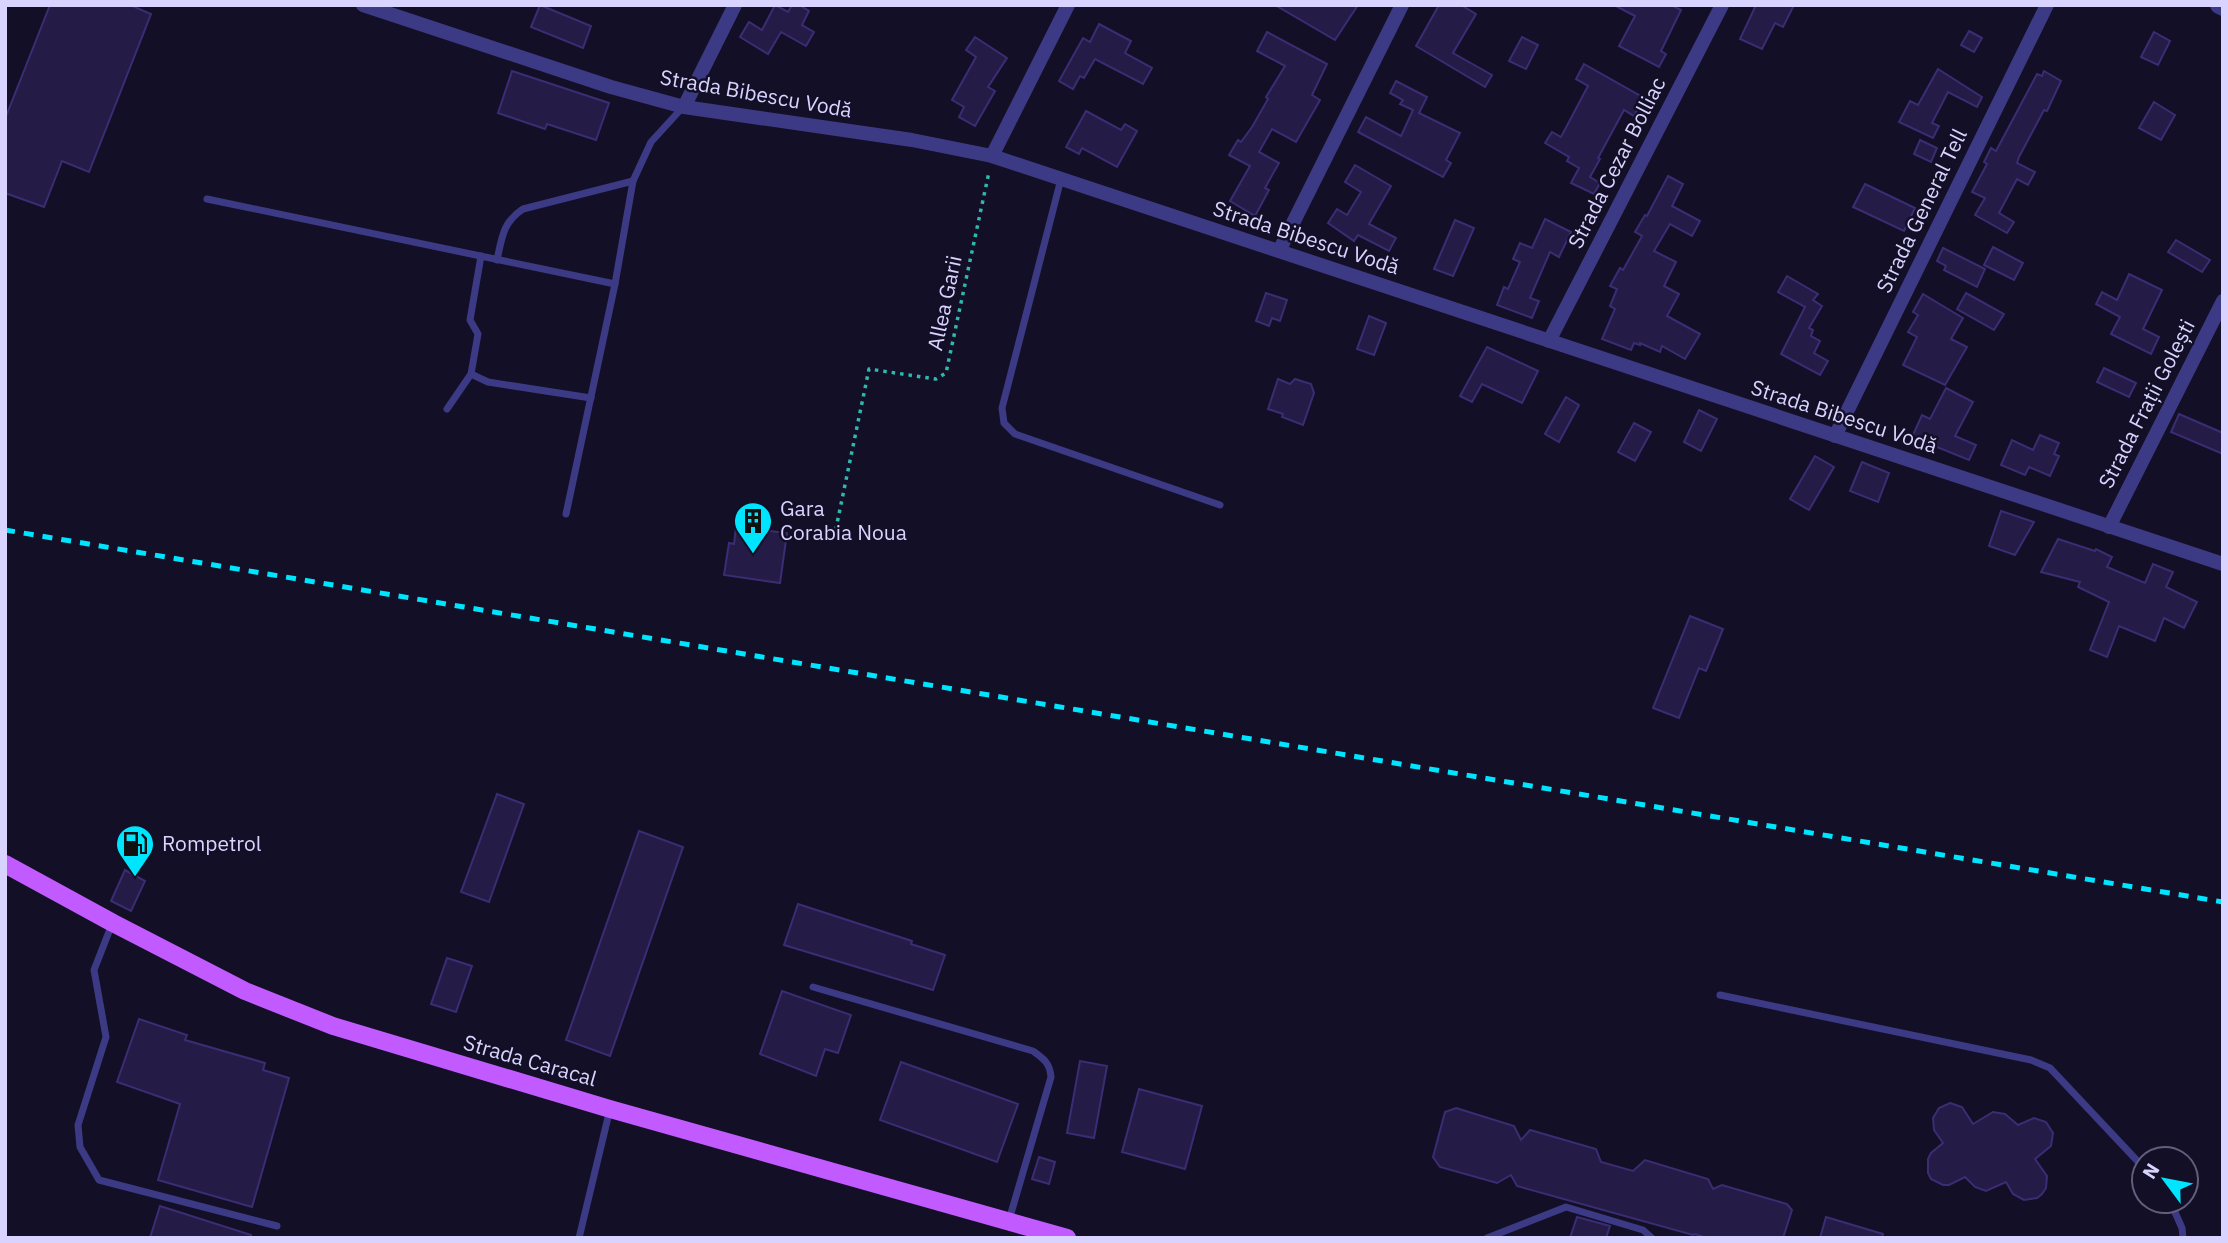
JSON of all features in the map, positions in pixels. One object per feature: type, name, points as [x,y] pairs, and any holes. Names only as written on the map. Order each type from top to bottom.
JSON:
[{"type":"main road","name":"Strada Caracal","points":[[5,864],[246,991],[333,1026],[610,1109],[1067,1238]]},
{"type":"street","name":"Strada Bibescu Vodă","points":[[363,5],[611,87],[684,107],[912,140],[992,156],[2223,565]]},
{"type":"street","points":[[684,107],[735,5]]},
{"type":"street","points":[[992,156],[1068,5]]},
{"type":"street","points":[[1279,251],[1402,5]]},
{"type":"street","name":"Strada Cezar Bolliac","points":[[1549,341],[1722,5]]},
{"type":"street","name":"Strada General Tell","points":[[1835,436],[2048,5]]},
{"type":"street","name":"Strada Frații Golești","points":[[2109,527],[2223,301]]},
{"type":"lane","points":[[566,514],[615,284],[633,181],[650,142],[684,107]]},
{"type":"lane","points":[[1061,179],[1002,408],[1004,423],[1015,435],[1220,505]]},
{"type":"lane","points":[[497,260],[501,237],[510,218],[523,209],[633,181]]},
{"type":"lane","points":[[207,199],[615,284]]},
{"type":"lane","points":[[447,409],[471,374],[478,334],[470,320],[481,256]]},
{"type":"lane","points":[[471,374],[488,382],[591,398]]},
{"type":"lane","points":[[113,923],[94,970],[106,1037],[78,1125],[80,1147],[89,1164],[99,1180],[277,1226]]},
{"type":"lane","points":[[813,987],[1033,1051],[1045,1059],[1050,1067],[1051,1077],[1009,1220]]},
{"type":"lane","points":[[1720,995],[2031,1060],[2050,1068],[2130,1153]]},
{"type":"lane","points":[[579,1238],[610,1109]]},
{"type":"lane","points":[[1487,1238],[1566,1207],[1643,1230],[1652,1238]]},
{"type":"lane","points":[[2176,1215],[2183,1238]]},
{"type":"path","name":"Allea Garii","points":[[834,538],[869,369],[936,379],[946,373],[992,156]]},
{"type":"building","points":[[50,5],[130,5],[151,14],[89,172],[62,161],[44,207],[5,193],[5,119]]},
{"type":"building","points":[[540,5],[591,26],[583,48],[531,27]]},
{"type":"building","points":[[775,5],[788,12],[792,5],[799,5],[809,11],[802,25],[814,32],[806,46],[781,32],[768,54],[740,37],[749,22],[762,30]]},
{"type":"building","points":[[1275,5],[1358,5],[1335,40]]},
{"type":"building","points":[[1439,5],[1461,5],[1476,14],[1453,53],[1492,75],[1485,87],[1416,46]]},
{"type":"building","points":[[1614,5],[1671,5],[1681,10],[1661,51],[1666,54],[1659,67],[1619,46],[1635,16]]},
{"type":"building","points":[[1756,5],[1794,5],[1783,27],[1775,23],[1762,49],[1740,39]]},
{"type":"building","points":[[1099,24],[1131,41],[1125,53],[1152,68],[1143,84],[1095,59],[1084,78],[1080,76],[1073,89],[1059,81],[1083,38],[1090,42]]},
{"type":"building","points":[[1969,31],[1982,38],[1974,52],[1961,45]]},
{"type":"building","points":[[1267,32],[1327,64],[1312,95],[1320,100],[1296,142],[1272,129],[1259,152],[1279,163],[1265,188],[1269,190],[1255,216],[1230,201],[1250,166],[1229,155],[1238,140],[1241,142],[1252,127],[1285,66],[1257,51]]},
{"type":"building","points":[[2154,32],[2170,41],[2158,65],[2141,57]]},
{"type":"building","points":[[975,37],[1007,58],[988,87],[995,91],[975,126],[959,117],[964,107],[952,100],[976,57],[966,50]]},
{"type":"building","points":[[1522,37],[1538,45],[1526,69],[1509,61]]},
{"type":"building","points":[[1584,64],[1644,98],[1634,116],[1624,110],[1598,158],[1600,159],[1590,177],[1600,183],[1594,194],[1571,183],[1579,168],[1567,161],[1569,157],[1545,143],[1552,132],[1561,137],[1588,86],[1576,79]]},
{"type":"building","points":[[1938,69],[1982,97],[1977,107],[1948,92],[1932,123],[1939,126],[1933,138],[1899,122],[1910,101],[1918,105]]},
{"type":"building","points":[[512,71],[609,103],[596,140],[547,124],[545,129],[498,113]]},
{"type":"building","points":[[2044,71],[2061,81],[2017,163],[2035,172],[2028,185],[2017,179],[1999,213],[2014,222],[2007,233],[1975,215],[1985,198],[1972,192],[1987,164],[1984,162],[1991,148],[1996,151],[2037,74],[2042,76]]},
{"type":"building","points":[[1396,81],[1427,97],[1419,113],[1460,133],[1446,160],[1451,163],[1443,177],[1358,132],[1366,117],[1401,136],[1413,110],[1400,104],[1403,100],[1390,93]]},
{"type":"building","points":[[2154,102],[2175,115],[2161,140],[2139,128]]},
{"type":"building","points":[[1086,111],[1121,130],[1125,124],[1137,131],[1117,167],[1082,148],[1079,154],[1066,147]]},
{"type":"building","points":[[1920,140],[1937,148],[1931,162],[1914,154]]},
{"type":"building","points":[[1355,165],[1391,186],[1369,224],[1396,238],[1389,251],[1358,235],[1354,241],[1328,223],[1337,209],[1347,215],[1361,192],[1345,182]]},
{"type":"building","points":[[1668,176],[1683,184],[1672,206],[1700,221],[1692,236],[1670,224],[1654,251],[1676,262],[1664,286],[1679,294],[1667,316],[1700,334],[1685,359],[1662,346],[1660,352],[1634,343],[1631,350],[1602,339],[1615,309],[1610,306],[1617,289],[1610,286],[1620,268],[1623,270],[1642,236],[1635,232],[1645,215],[1647,216]]},
{"type":"building","points":[[1865,184],[1915,208],[1904,231],[1853,207]]},
{"type":"building","points":[[1545,219],[1571,232],[1559,257],[1550,252],[1530,298],[1539,301],[1532,318],[1497,305],[1504,287],[1508,289],[1520,262],[1513,259],[1520,243],[1532,248]]},
{"type":"building","points":[[1455,220],[1474,228],[1453,276],[1434,269]]},
{"type":"building","points":[[2176,240],[2210,260],[2202,272],[2168,252]]},
{"type":"building","points":[[1993,247],[2023,263],[2014,280],[1984,265]]},
{"type":"building","points":[[1943,248],[1985,269],[1977,287],[1944,270],[1946,266],[1937,261]]},
{"type":"building","points":[[2129,274],[2162,290],[2143,329],[2159,337],[2151,354],[2111,334],[2120,317],[2096,304],[2102,292],[2117,300]]},
{"type":"building","points":[[1787,276],[1818,294],[1813,300],[1822,306],[1809,328],[1813,330],[1811,336],[1820,341],[1814,353],[1828,361],[1820,375],[1781,354],[1805,307],[1778,292]]},
{"type":"building","points":[[1266,293],[1287,300],[1280,321],[1272,318],[1269,326],[1256,321]]},
{"type":"building","points":[[1966,293],[2004,314],[1994,330],[1957,309]]},
{"type":"building","points":[[1923,294],[1963,318],[1951,339],[1967,347],[1945,385],[1903,365],[1917,337],[1908,332],[1918,315],[1913,312]]},
{"type":"building","points":[[1369,316],[1386,323],[1374,355],[1357,349]]},
{"type":"building","points":[[1487,347],[1538,371],[1522,403],[1482,384],[1472,402],[1460,396]]},
{"type":"building","points":[[2104,368],[2136,383],[2129,397],[2097,382]]},
{"type":"building","points":[[1278,379],[1290,384],[1295,379],[1311,384],[1314,393],[1303,425],[1268,409]]},
{"type":"building","points":[[1946,388],[1973,402],[1955,436],[1976,445],[1969,460],[1912,437],[1922,415],[1930,419]]},
{"type":"building","points":[[1566,397],[1579,405],[1559,442],[1545,434]]},
{"type":"building","points":[[1699,410],[1717,419],[1701,451],[1684,442]]},
{"type":"building","points":[[2179,414],[2223,433],[2223,454],[2171,432]]},
{"type":"building","points":[[1634,423],[1651,432],[1635,461],[1618,452]]},
{"type":"building","points":[[2040,435],[2059,443],[2054,454],[2059,456],[2050,476],[2029,467],[2025,475],[2001,465],[2012,440],[2033,450]]},
{"type":"building","points":[[1815,456],[1834,467],[1809,510],[1790,499]]},
{"type":"building","points":[[1862,462],[1889,473],[1878,502],[1850,491]]},
{"type":"building","points":[[2001,511],[2034,522],[2015,555],[1989,546]]},
{"type":"building","name":"Gara Corabia Noua","points":[[736,527],[787,533],[780,583],[724,575],[729,543],[734,544]]},
{"type":"building","points":[[2058,539],[2095,551],[2096,549],[2112,557],[2107,567],[2145,583],[2153,564],[2173,572],[2166,587],[2197,602],[2184,628],[2164,618],[2155,641],[2119,626],[2107,657],[2090,650],[2109,602],[2078,587],[2080,582],[2041,572]]},
{"type":"building","points":[[1690,616],[1723,629],[1706,671],[1699,668],[1679,718],[1653,708]]},
{"type":"building","points":[[497,794],[524,804],[489,902],[461,892]]},
{"type":"building","points":[[639,831],[683,847],[610,1056],[566,1040]]},
{"type":"building","points":[[125,870],[145,881],[131,911],[111,901]]},
{"type":"building","points":[[798,904],[912,941],[911,944],[945,955],[933,990],[784,945]]},
{"type":"building","points":[[447,958],[472,966],[456,1012],[431,1004]]},
{"type":"building","points":[[782,991],[851,1015],[838,1053],[825,1049],[816,1076],[760,1054]]},
{"type":"building","points":[[139,1019],[187,1035],[185,1040],[265,1063],[263,1070],[289,1078],[252,1207],[158,1180],[180,1104],[117,1082]]},
{"type":"building","points":[[1080,1061],[1107,1066],[1094,1138],[1067,1133]]},
{"type":"building","points":[[901,1062],[1018,1104],[997,1162],[880,1120]]},
{"type":"building","points":[[1139,1089],[1202,1106],[1185,1169],[1122,1152]]},
{"type":"building","points":[[1950,1103],[1962,1107],[1973,1124],[1993,1112],[2005,1114],[2018,1125],[2034,1118],[2046,1122],[2053,1133],[2051,1146],[2035,1159],[2047,1176],[2046,1188],[2042,1194],[2037,1198],[2024,1200],[2013,1194],[2006,1182],[1986,1191],[1975,1187],[1965,1177],[1949,1185],[1931,1179],[1928,1159],[1943,1143],[1934,1130],[1933,1118],[1939,1108]]},
{"type":"building","points":[[1456,1108],[1514,1126],[1521,1140],[1530,1130],[1596,1149],[1601,1162],[1633,1171],[1645,1160],[1708,1179],[1713,1189],[1722,1185],[1787,1204],[1792,1210],[1783,1238],[1707,1238],[1517,1186],[1511,1175],[1497,1183],[1440,1167],[1433,1157],[1445,1112]]},
{"type":"building","points":[[1039,1157],[1055,1162],[1049,1184],[1032,1179]]},
{"type":"building","points":[[160,1206],[251,1235],[251,1238],[150,1238]]},
{"type":"building","points":[[1577,1217],[1610,1226],[1606,1238],[1570,1238]]},
{"type":"building","points":[[1826,1217],[1883,1234],[1882,1238],[1820,1238]]},
{"type":"railway","points":[[5,530],[2223,902]]},
{"type":"place","name":"Gara Corabia Noua","points":[[753,555]]},
{"type":"place","name":"Rompetrol","points":[[135,878]]}]
